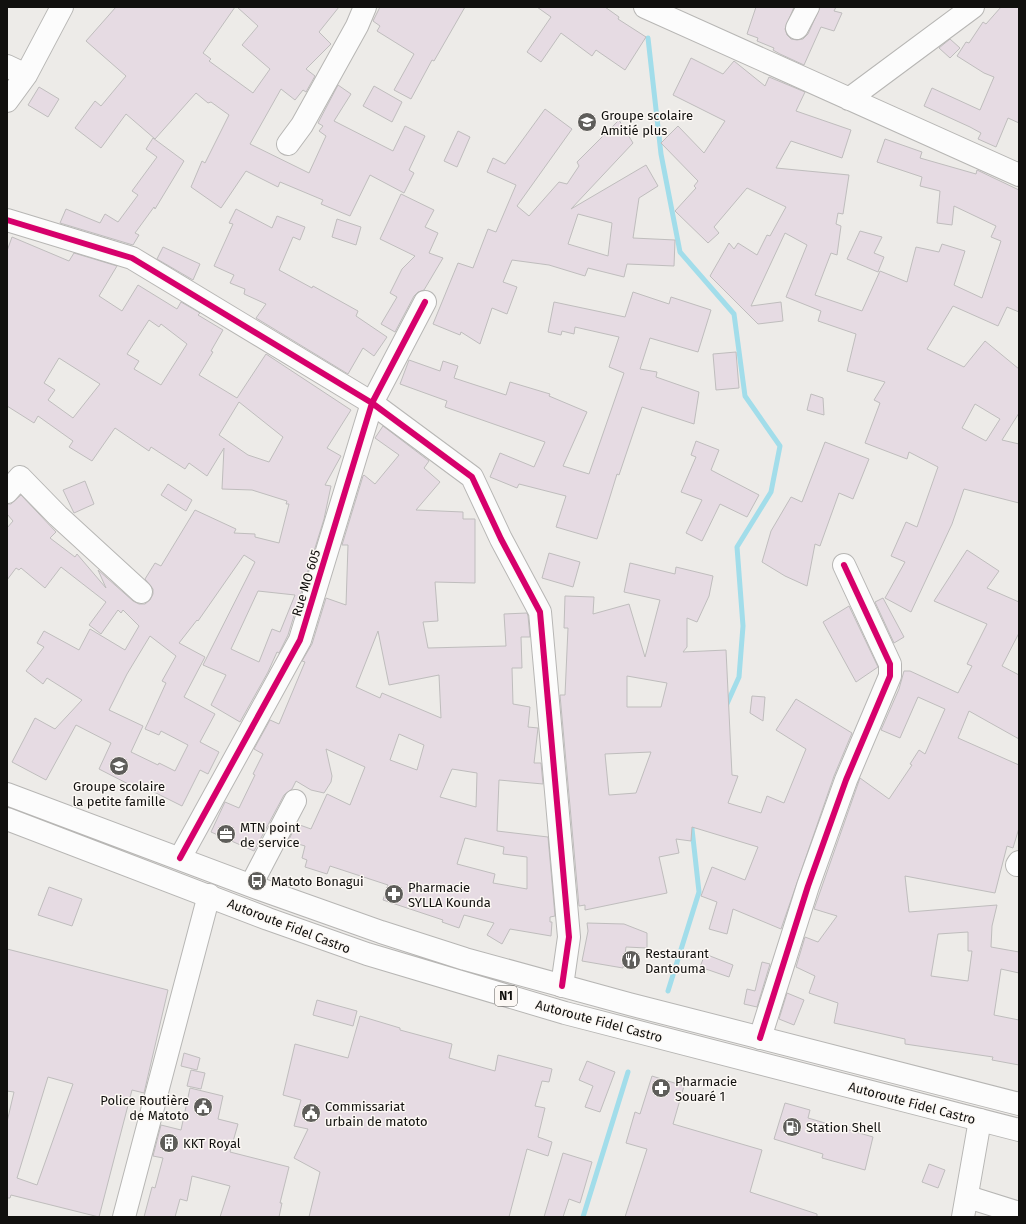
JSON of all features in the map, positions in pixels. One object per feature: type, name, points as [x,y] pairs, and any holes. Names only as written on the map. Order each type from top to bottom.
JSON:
[{"type":"main road","points":[[7,101],[16,71],[62,7]]},
{"type":"main road","points":[[288,144],[302,125],[357,26],[365,7]]},
{"type":"main road","points":[[645,7],[1019,175]]},
{"type":"main road","points":[[797,28],[808,7]]},
{"type":"main road","points":[[849,99],[973,7]]},
{"type":"main road","points":[[7,220],[132,258],[372,403],[472,477],[501,539],[540,612],[570,937],[562,986]]},
{"type":"main road","name":"Rue MO 605","points":[[180,858],[300,640],[372,403],[425,302]]},
{"type":"main road","points":[[7,492],[20,477],[58,516],[141,592]]},
{"type":"main road","points":[[760,1038],[808,886],[846,780],[890,676],[890,664],[844,565]]},
{"type":"main road","name":"Autoroute Fidel Castro","points":[[7,794],[381,932],[458,957],[760,1038],[1019,1104]]},
{"type":"main road","points":[[252,885],[295,801]]},
{"type":"main road","name":"Autoroute Fidel Castro","points":[[7,819],[360,952],[443,978],[566,1013],[1019,1130]]},
{"type":"main road","points":[[124,1217],[209,895]]},
{"type":"main road","points":[[980,1120],[965,1207],[1019,1212]]},
{"type":"building","points":[[116,7],[235,7],[203,53],[211,59],[209,61],[253,93],[270,69],[242,45],[258,26],[237,7],[339,7],[319,32],[331,44],[306,69],[315,76],[306,92],[303,90],[295,100],[281,89],[250,144],[309,173],[326,136],[319,131],[323,126],[318,123],[338,85],[351,94],[334,121],[393,151],[405,126],[425,136],[409,170],[414,173],[404,193],[370,175],[350,216],[321,204],[323,200],[280,182],[278,187],[246,171],[221,208],[191,187],[202,161],[205,163],[229,115],[211,102],[208,103],[196,93],[155,139],[126,114],[101,148],[75,128],[95,101],[101,106],[126,76],[86,41]]},
{"type":"building","points":[[380,7],[465,7],[434,61],[432,60],[411,99],[394,90],[414,54],[377,31],[380,26],[373,21]]},
{"type":"building","points":[[537,7],[605,7],[619,17],[618,19],[646,37],[625,70],[596,50],[592,56],[561,33],[541,62],[527,52],[551,17]]},
{"type":"building","points":[[756,7],[794,7],[785,29],[787,35],[791,39],[797,40],[803,39],[808,34],[820,7],[836,7],[834,11],[842,13],[834,31],[821,27],[804,65],[780,54],[773,50],[774,48],[757,41],[758,38],[747,34]]},
{"type":"building","points":[[1001,7],[1019,7],[1019,123],[1008,118],[996,147],[978,139],[981,133],[924,106],[932,88],[980,110],[994,77],[984,73],[957,56],[966,42],[969,43],[983,22],[986,24]]},
{"type":"building","points":[[950,39],[960,48],[950,58],[939,48]]},
{"type":"building","points":[[691,58],[723,74],[734,61],[765,86],[769,77],[805,92],[796,111],[851,130],[842,158],[791,141],[776,168],[849,175],[843,214],[838,213],[836,224],[841,226],[837,255],[831,253],[815,295],[862,311],[880,271],[907,282],[916,247],[939,252],[942,244],[965,251],[954,285],[982,298],[1001,241],[991,237],[996,226],[954,206],[952,225],[937,223],[940,191],[920,186],[922,177],[877,162],[885,139],[922,152],[920,158],[976,174],[977,170],[1019,190],[1019,312],[1007,307],[998,326],[953,306],[927,349],[964,367],[985,341],[1019,369],[1019,413],[1002,440],[1019,444],[1019,503],[964,489],[952,524],[911,612],[885,598],[905,562],[891,556],[906,522],[917,527],[938,467],[909,452],[907,459],[865,443],[880,403],[874,400],[885,382],[847,371],[856,334],[818,321],[821,311],[786,297],[807,245],[785,233],[751,306],[781,302],[783,321],[758,324],[710,276],[729,243],[734,249],[738,243],[757,255],[767,235],[770,236],[786,207],[747,188],[714,227],[719,233],[708,243],[675,211],[696,188],[694,186],[698,181],[661,143],[678,126],[704,153],[725,121],[673,95]],"holes":[[[975,404],[1000,419],[986,441],[962,428]]]},
{"type":"building","points":[[374,86],[402,102],[392,122],[363,106]]},
{"type":"building","points":[[39,87],[59,99],[48,117],[28,105]]},
{"type":"building","points":[[545,109],[572,129],[517,206],[529,216],[559,182],[567,184],[579,166],[577,162],[619,120],[633,143],[571,209],[646,165],[658,186],[639,198],[633,238],[675,240],[674,266],[627,264],[624,277],[588,268],[585,276],[549,265],[512,260],[503,282],[517,287],[507,314],[492,308],[480,344],[461,332],[460,335],[433,324],[458,263],[473,268],[488,229],[496,232],[516,185],[487,172],[493,158],[505,164]],"holes":[[[578,214],[612,223],[608,256],[568,244]]]},
{"type":"building","points":[[458,131],[470,137],[457,167],[444,161]]},
{"type":"building","points":[[153,138],[184,161],[155,209],[154,207],[135,233],[139,235],[133,245],[60,223],[66,209],[100,223],[105,214],[118,222],[138,195],[132,191],[157,157],[146,149]]},
{"type":"building","points":[[401,194],[434,210],[425,227],[438,233],[429,253],[443,258],[424,290],[418,292],[414,296],[395,332],[381,324],[397,297],[390,293],[402,269],[415,256],[380,239]]},
{"type":"building","points":[[236,209],[272,228],[277,216],[305,227],[300,240],[293,237],[279,270],[312,288],[313,286],[358,311],[356,316],[387,337],[374,356],[363,348],[348,374],[256,318],[266,304],[244,294],[245,289],[230,283],[234,275],[214,266],[233,224],[229,223]]},
{"type":"building","points":[[337,219],[361,227],[356,245],[332,237]]},
{"type":"building","points":[[860,231],[882,237],[874,253],[884,257],[878,272],[847,259]]},
{"type":"building","points":[[12,237],[69,261],[74,253],[117,266],[99,296],[122,311],[138,285],[177,309],[181,302],[200,313],[198,315],[223,330],[211,351],[213,352],[199,375],[237,398],[266,354],[351,410],[327,448],[341,456],[325,485],[331,486],[324,519],[288,635],[279,653],[277,652],[268,672],[240,722],[211,705],[226,675],[203,665],[255,562],[244,555],[198,621],[197,620],[179,643],[205,657],[184,697],[215,714],[200,742],[219,752],[208,774],[200,770],[182,806],[140,785],[138,789],[99,769],[111,743],[76,725],[46,780],[12,762],[35,718],[55,729],[82,700],[47,678],[43,684],[26,671],[44,647],[37,643],[44,631],[79,650],[90,629],[125,650],[139,626],[123,610],[121,613],[118,610],[101,634],[89,625],[106,602],[61,567],[45,588],[21,568],[19,570],[16,568],[7,580],[7,528],[13,521],[7,514],[7,504],[11,504],[21,495],[56,532],[50,538],[75,557],[77,554],[106,588],[98,570],[133,601],[139,604],[145,604],[150,600],[153,594],[153,589],[145,579],[155,563],[161,566],[195,510],[236,529],[234,533],[255,534],[255,537],[279,543],[289,504],[286,504],[287,501],[252,490],[222,489],[224,448],[207,476],[189,463],[185,469],[151,447],[149,451],[115,428],[92,461],[69,447],[73,441],[38,416],[34,423],[7,406],[7,251]],"holes":[[[149,320],[159,327],[161,324],[187,344],[161,385],[134,369],[139,361],[127,354]],[[59,358],[100,384],[73,418],[48,400],[55,390],[44,383]],[[239,402],[283,437],[269,462],[248,455],[219,435]],[[258,591],[295,595],[280,632],[272,629],[259,662],[231,649]],[[150,636],[176,656],[162,681],[166,683],[145,729],[159,735],[161,731],[188,745],[175,771],[159,763],[158,765],[131,752],[143,726],[109,710],[127,674]]]},
{"type":"building","points":[[163,247],[200,264],[193,280],[157,259]]},
{"type":"building","points":[[633,292],[669,304],[671,297],[711,310],[698,352],[650,338],[640,369],[657,372],[656,377],[699,392],[694,424],[642,407],[619,475],[617,474],[597,539],[556,527],[566,496],[519,484],[517,488],[490,477],[500,453],[534,467],[545,442],[445,407],[447,401],[400,384],[409,360],[440,371],[443,361],[458,366],[454,378],[506,395],[510,382],[550,394],[549,396],[587,412],[563,466],[589,474],[624,373],[609,367],[619,337],[575,327],[574,334],[562,331],[561,335],[548,332],[554,302],[625,317]]},
{"type":"building","points":[[736,352],[739,388],[716,390],[713,354]]},
{"type":"building","points":[[811,394],[823,398],[824,415],[807,410]]},
{"type":"building","points":[[383,426],[429,461],[424,468],[440,482],[416,510],[463,512],[463,519],[475,519],[475,583],[435,582],[438,621],[423,622],[428,648],[506,646],[504,614],[527,613],[530,637],[521,637],[522,668],[512,668],[513,704],[530,707],[528,727],[538,728],[534,763],[541,763],[543,784],[499,780],[497,831],[548,837],[555,916],[550,917],[550,922],[552,922],[551,936],[510,929],[502,944],[487,935],[494,923],[464,915],[459,928],[442,922],[443,920],[383,900],[388,885],[330,866],[327,874],[305,867],[307,860],[302,858],[305,846],[288,841],[297,824],[311,829],[327,794],[350,805],[365,767],[326,749],[332,776],[331,782],[324,793],[311,790],[296,781],[292,789],[284,795],[254,851],[211,832],[225,802],[239,808],[255,775],[253,774],[263,754],[254,749],[270,720],[279,724],[305,662],[302,661],[312,644],[326,598],[346,605],[348,545],[342,545],[363,476],[364,475],[375,484],[399,455],[375,438]],"holes":[[[378,631],[389,685],[439,675],[441,718],[382,693],[380,698],[356,687]],[[399,734],[424,745],[417,770],[390,760]],[[452,769],[477,773],[476,807],[440,797]],[[465,838],[504,847],[503,854],[527,857],[527,889],[493,883],[495,874],[457,864]]]},
{"type":"building","points":[[696,441],[719,450],[711,470],[759,495],[747,517],[720,504],[702,541],[686,533],[702,500],[681,492],[696,457],[691,455]]},
{"type":"building","points":[[825,442],[869,459],[853,499],[839,493],[820,546],[815,544],[807,586],[785,576],[762,562],[771,531],[791,497],[802,502]]},
{"type":"building","points":[[85,481],[94,504],[74,513],[63,490]]},
{"type":"building","points":[[168,484],[192,500],[186,511],[161,495]]},
{"type":"building","points":[[967,550],[999,571],[987,588],[1019,602],[1019,633],[1002,666],[1019,675],[1019,739],[969,711],[958,738],[1019,765],[1019,828],[1013,848],[1007,846],[995,893],[905,876],[909,912],[997,905],[992,926],[991,947],[1019,952],[1019,973],[1001,969],[994,1015],[1019,1020],[1019,1065],[992,1060],[993,1057],[905,1044],[905,1039],[834,1023],[838,1003],[809,993],[815,976],[796,967],[805,937],[818,942],[837,916],[814,909],[860,778],[889,799],[912,765],[910,764],[919,750],[925,754],[945,709],[918,697],[900,738],[881,730],[899,689],[904,671],[910,671],[958,693],[972,666],[967,664],[987,624],[934,601]],"holes":[[[968,932],[968,951],[972,951],[968,981],[931,976],[938,934]]]},
{"type":"building","points":[[549,553],[580,562],[573,587],[542,578]]},
{"type":"building","points":[[630,563],[675,574],[676,567],[713,576],[709,596],[697,622],[687,618],[687,647],[683,652],[726,650],[732,775],[738,776],[728,803],[761,813],[767,796],[784,803],[806,749],[776,730],[796,699],[852,733],[834,776],[781,929],[733,909],[727,934],[709,929],[717,902],[701,896],[712,867],[745,880],[758,847],[692,827],[691,841],[676,839],[679,853],[659,857],[667,893],[585,910],[585,905],[579,906],[560,695],[565,695],[568,628],[564,628],[565,596],[594,597],[593,614],[629,604],[645,657],[660,600],[624,592]],"holes":[[[627,676],[667,683],[661,707],[627,707]],[[651,752],[636,793],[609,795],[605,754]]]},
{"type":"building","points":[[883,598],[904,637],[894,643],[875,602]]},
{"type":"building","points":[[849,606],[878,667],[856,682],[823,622]]},
{"type":"building","points":[[752,696],[765,697],[763,721],[750,713]]},
{"type":"building","points":[[49,887],[82,899],[72,926],[38,915]]},
{"type":"building","points":[[587,923],[624,924],[647,933],[647,948],[626,947],[623,968],[582,961],[588,931]]},
{"type":"building","points":[[7,949],[168,990],[144,1093],[132,1090],[99,1217],[11,1195],[10,1198],[7,1198],[7,1122],[14,1092],[7,1091]],"holes":[[[48,1077],[73,1084],[37,1185],[17,1178]]]},
{"type":"building","points":[[705,954],[733,965],[729,977],[700,967]]},
{"type":"building","points":[[762,962],[770,964],[757,1007],[744,1004],[747,989],[755,991]]},
{"type":"building","points":[[787,993],[804,1000],[794,1025],[779,1019]]},
{"type":"building","points":[[317,1000],[357,1011],[353,1026],[313,1015]]},
{"type":"building","points":[[360,1016],[400,1028],[400,1030],[452,1044],[449,1058],[495,1071],[498,1055],[552,1069],[549,1082],[542,1081],[535,1106],[545,1108],[538,1137],[552,1142],[548,1156],[527,1149],[509,1217],[309,1217],[320,1172],[294,1158],[308,1129],[294,1126],[301,1100],[283,1095],[295,1044],[348,1058]]},
{"type":"building","points":[[184,1053],[200,1058],[197,1070],[181,1066]]},
{"type":"building","points":[[587,1061],[615,1072],[600,1112],[585,1107],[593,1086],[579,1080]]},
{"type":"building","points":[[191,1070],[205,1073],[201,1089],[187,1086]]},
{"type":"building","points":[[652,1076],[684,1086],[673,1124],[762,1150],[750,1192],[817,1214],[817,1217],[625,1217],[647,1149],[626,1143],[635,1112],[640,1114]]},
{"type":"building","points":[[190,1088],[223,1096],[218,1119],[238,1124],[230,1152],[289,1167],[280,1203],[282,1203],[279,1217],[220,1217],[230,1186],[192,1176],[187,1201],[180,1199],[175,1217],[144,1217],[152,1187],[155,1188],[163,1158],[153,1156],[161,1125],[181,1130]]},
{"type":"building","points":[[785,1103],[810,1110],[808,1118],[873,1137],[865,1170],[822,1158],[823,1154],[774,1139]]},
{"type":"building","points":[[563,1153],[592,1162],[580,1203],[569,1199],[563,1217],[544,1217]]},
{"type":"building","points":[[929,1164],[945,1170],[938,1188],[922,1182]]},
{"type":"waterway","points":[[648,38],[661,154],[680,252],[734,314],[745,396],[780,446],[771,492],[737,547],[743,626],[739,677],[726,706]]},
{"type":"waterway","points":[[668,991],[699,892],[692,829],[693,822]]},
{"type":"waterway","points":[[583,1217],[628,1072]]},
{"type":"cycle path","points":[[7,220],[132,258],[372,403],[472,477],[501,539],[540,612],[569,937],[562,986]]},
{"type":"cycle path","points":[[180,858],[300,640],[372,403],[425,302]]},
{"type":"cycle path","points":[[760,1038],[808,886],[846,780],[890,676],[890,664],[844,565]]},
{"type":"place","name":"Groupe scolaire Amitié plus","points":[[587,122]]},
{"type":"place","name":"Groupe scolaire la petite famille","points":[[119,766]]},
{"type":"place","name":"MTN point de service","points":[[226,834]]},
{"type":"place","name":"Matoto Bonagui","points":[[257,881]]},
{"type":"place","name":"Pharmacie SYLLA Kounda","points":[[394,894]]},
{"type":"place","name":"Restaurant Dantouma","points":[[631,960]]},
{"type":"place","name":"Pharmacie Souaré 1","points":[[661,1088]]},
{"type":"place","name":"Police Routière de Matoto","points":[[203,1107]]},
{"type":"place","name":"Commissariat urbain de matoto","points":[[311,1113]]},
{"type":"place","name":"Station Shell","points":[[792,1127]]},
{"type":"place","name":"KKT Royal","points":[[169,1143]]}]
